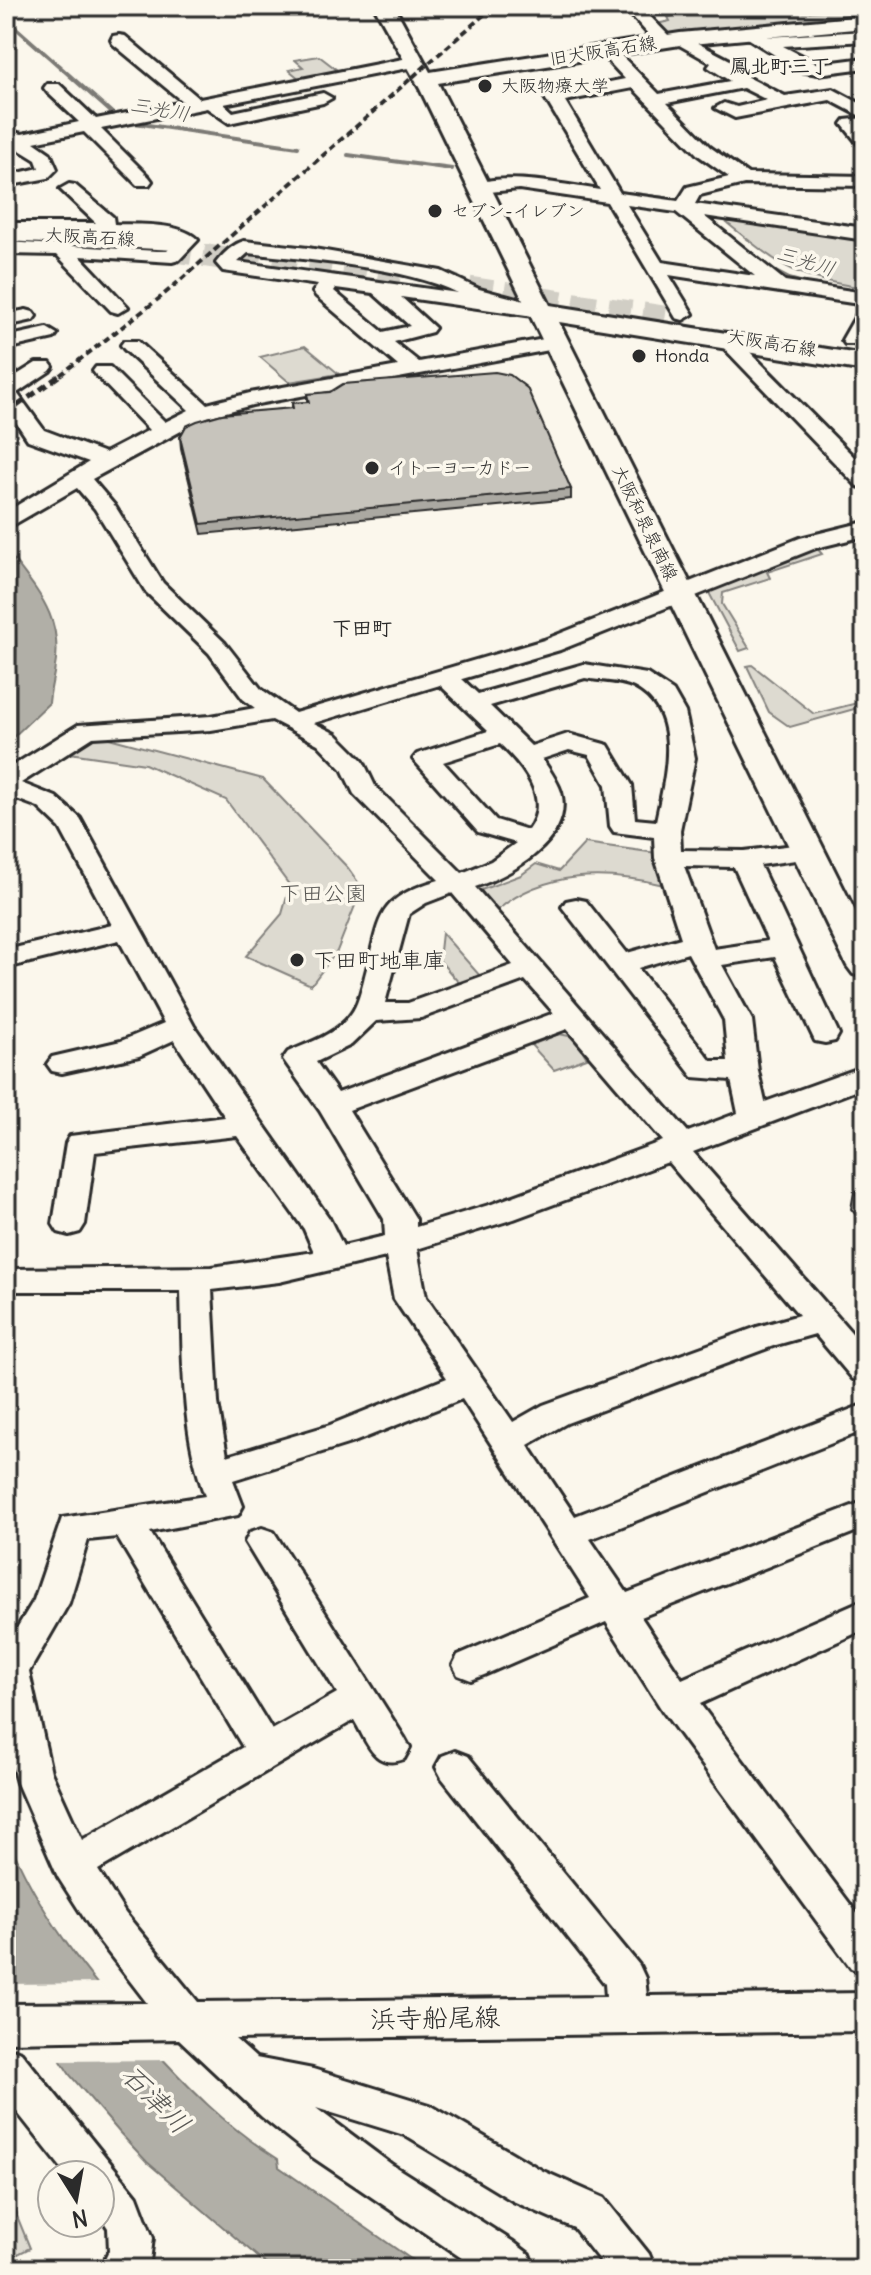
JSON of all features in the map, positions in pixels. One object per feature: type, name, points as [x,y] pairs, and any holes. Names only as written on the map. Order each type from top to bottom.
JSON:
[{"type":"main road","points":[[384,6],[419,71]]},
{"type":"main road","name":"旧大阪高石線","points":[[419,71],[672,40],[758,47],[864,28]]},
{"type":"main road","name":"大阪和泉泉南線","points":[[419,71],[480,188],[865,966]]},
{"type":"main road","name":"大阪高石線","points":[[6,231],[172,247],[6,245]]},
{"type":"main road","name":"大阪高石線","points":[[588,319],[614,312],[654,310],[682,321],[862,350]]},
{"type":"main road","points":[[540,311],[729,342],[862,350]]},
{"type":"main road","points":[[555,343],[564,329],[588,319]]},
{"type":"street","points":[[631,6],[672,40],[724,64]]},
{"type":"street","points":[[119,40],[201,102],[229,118],[329,97]]},
{"type":"street","points":[[783,102],[716,67],[758,47],[818,69],[865,63]]},
{"type":"street","points":[[606,50],[687,135],[718,162],[744,179]]},
{"type":"street","points":[[11,137],[201,102],[419,71]]},
{"type":"street","points":[[638,82],[554,98],[656,267],[682,321]]},
{"type":"street","points":[[655,100],[715,91],[746,82]]},
{"type":"street","points":[[53,88],[143,181]]},
{"type":"street","points":[[724,108],[735,113],[833,94],[865,113]]},
{"type":"street","points":[[865,123],[851,124],[865,141]]},
{"type":"street","points":[[687,135],[733,128]]},
{"type":"street","points":[[6,181],[42,174],[48,169],[44,157],[11,137]]},
{"type":"street","points":[[683,209],[693,191],[744,179],[865,181]]},
{"type":"street","points":[[480,188],[519,184],[613,194],[683,209],[865,234]]},
{"type":"street","points":[[69,189],[106,221],[102,230]]},
{"type":"street","points":[[683,209],[779,286]]},
{"type":"street","points":[[725,215],[721,221],[786,271],[828,285],[865,290]]},
{"type":"street","points":[[6,231],[102,230],[168,234],[189,240],[172,256],[6,245]]},
{"type":"street","points":[[244,247],[308,254],[441,277],[472,293],[540,311],[230,267],[226,263],[244,247]]},
{"type":"street","points":[[62,249],[118,307]]},
{"type":"street","points":[[656,267],[865,299]]},
{"type":"street","points":[[331,280],[323,292],[415,369]]},
{"type":"street","points":[[378,287],[425,328],[380,339]]},
{"type":"street","points":[[862,350],[865,316]]},
{"type":"street","points":[[9,351],[47,334]]},
{"type":"street","points":[[729,342],[865,481]]},
{"type":"street","points":[[6,522],[78,476],[203,412],[250,399],[555,343]]},
{"type":"street","points":[[131,345],[203,412]]},
{"type":"street","points":[[43,367],[6,392],[36,435],[106,461]]},
{"type":"street","points":[[103,371],[162,431]]},
{"type":"street","points":[[78,476],[104,506],[154,587],[217,648],[252,694],[284,717],[327,739],[354,766],[363,789],[458,884],[574,1016],[821,1321],[865,1370]]},
{"type":"street","points":[[6,784],[87,730],[284,717],[445,677],[552,645],[808,543],[865,529]]},
{"type":"street","points":[[472,703],[584,671],[638,679],[664,696],[673,712],[682,758],[667,830],[668,858],[701,950],[738,1020],[743,1071],[754,1116]]},
{"type":"street","points":[[445,677],[505,734],[544,780],[551,808],[549,820],[535,840],[517,857],[490,873],[415,898],[397,911],[368,1012],[360,1026],[341,1041],[298,1059],[332,1106],[400,1219],[402,1257],[410,1299],[569,1533],[675,1699],[865,1955]]},
{"type":"street","points":[[505,734],[426,759],[487,826],[535,840]]},
{"type":"street","points":[[526,756],[568,742],[599,750],[619,785],[623,826],[667,830]]},
{"type":"street","points":[[6,784],[47,802],[71,824],[180,1027],[245,1125],[318,1226],[333,1259]]},
{"type":"street","points":[[668,858],[744,859],[794,853]]},
{"type":"street","points":[[744,859],[825,1034]]},
{"type":"street","points":[[576,907],[703,1070],[743,1071]]},
{"type":"street","points":[[6,959],[126,930]]},
{"type":"street","points":[[620,964],[701,950],[784,947]]},
{"type":"street","points":[[368,1012],[411,1012],[531,968]]},
{"type":"street","points":[[332,1106],[574,1016]]},
{"type":"street","points":[[62,1064],[129,1049],[180,1027]]},
{"type":"street","points":[[6,1280],[196,1278],[277,1271],[333,1259],[482,1219],[865,1076]]},
{"type":"street","points":[[69,1224],[81,1143],[245,1125]]},
{"type":"street","points":[[196,1278],[196,1344],[201,1403],[213,1472],[226,1506],[126,1523],[74,1528],[51,1603],[9,1666],[32,1772],[72,1865],[119,1939],[179,2022],[241,2075],[376,2178],[482,2243],[513,2269]]},
{"type":"street","points":[[508,1441],[555,1414],[768,1335],[821,1321]]},
{"type":"street","points":[[213,1472],[268,1459],[366,1427],[468,1383]]},
{"type":"street","points":[[569,1533],[865,1416]]},
{"type":"street","points":[[471,1665],[865,1514]]},
{"type":"street","points":[[126,1523],[266,1753]]},
{"type":"street","points":[[262,1542],[391,1748]]},
{"type":"street","points":[[675,1699],[865,1613]]},
{"type":"street","points":[[72,1865],[359,1699]]},
{"type":"street","points":[[455,1767],[625,1978],[628,2015]]},
{"type":"street","name":"浜寺船尾線","points":[[6,2023],[865,2012]]},
{"type":"street","points":[[6,2066],[81,2159]]},
{"type":"street","points":[[241,2075],[313,2088],[415,2119],[528,2186],[589,2213],[633,2269]]},
{"type":"street","points":[[116,2200],[133,2236],[130,2263],[122,2269]]},
{"type":"green space","points":[[731,6],[771,6],[781,14],[865,6],[865,18],[667,36],[656,24],[670,21],[668,17]]},
{"type":"green space","points":[[319,56],[341,73],[301,80],[289,70],[303,67],[295,60]]},
{"type":"green space","points":[[731,221],[865,240],[865,288],[821,280],[790,268],[727,223]]},
{"type":"green space","points":[[305,346],[339,374],[289,382],[260,357]]},
{"type":"green space","points":[[817,548],[822,554],[767,572],[770,578],[723,593],[722,604],[749,648],[740,651],[707,589]]},
{"type":"green space","points":[[752,665],[814,714],[865,701],[865,706],[790,727],[769,712],[747,666]]},
{"type":"green space","name":"下田公園","points":[[90,733],[263,779],[348,868],[362,888],[337,951],[311,985],[246,956],[282,914],[290,886],[226,800],[145,764],[63,752]]},
{"type":"green space","points":[[585,843],[656,853],[664,885],[597,876],[554,881],[533,888],[495,912],[481,890],[521,875],[536,864],[559,871]]},
{"type":"green space","points":[[442,933],[481,977],[460,984],[439,960]]},
{"type":"green space","points":[[559,1034],[574,1037],[587,1058],[554,1070],[531,1045]]},
{"type":"green space","points":[[6,2189],[30,2248],[6,2260]]},
{"type":"water","points":[[6,549],[45,605],[56,636],[57,653],[49,703],[6,744],[6,686],[15,666],[16,650],[6,606]]},
{"type":"water","name":"石津川","points":[[6,1833],[33,1890],[67,1943],[105,1993],[177,2074],[224,2119],[278,2159],[279,2167],[425,2269],[272,2269],[147,2162],[70,2075],[6,1977]]},
{"type":"pier","points":[[99,1983],[169,2060],[57,2061],[6,1984]]},
{"type":"building","name":"イトーヨーカドー","points":[[495,372],[510,375],[527,388],[571,489],[201,524],[180,437],[186,426],[222,414],[293,408],[292,403],[309,402],[307,394],[330,392],[343,384]]},
{"type":"building","points":[[865,1187],[865,1205],[854,1192]]},
{"type":"waterway","name":"三光川","points":[[6,19],[121,121],[298,147]]},
{"type":"waterway","name":"三光川","points":[[348,155],[452,169]]},
{"type":"waterway","name":"三光川","points":[[580,187],[672,199]]},
{"type":"waterway","name":"三光川","points":[[768,268],[789,279],[817,287]]},
{"type":"tunnel","points":[[169,250],[411,287]]},
{"type":"tunnel","points":[[435,283],[683,320]]},
{"type":"railway","points":[[60,375],[161,297],[494,6]]},
{"type":"railway","points":[[6,414],[63,373]]},
{"type":"place","name":"大阪物療大学","points":[[485,86]]},
{"type":"place","name":"セブン-イレブン","points":[[435,211]]},
{"type":"place","name":"Honda","points":[[639,356]]},
{"type":"place","name":"イトーヨーカドー","points":[[372,468]]},
{"type":"place","name":"下田町地車庫","points":[[297,960]]},
{"type":"district","name":"鳳北町三丁","points":[[780,66]]},
{"type":"district","name":"下田町","points":[[362,628]]}]
